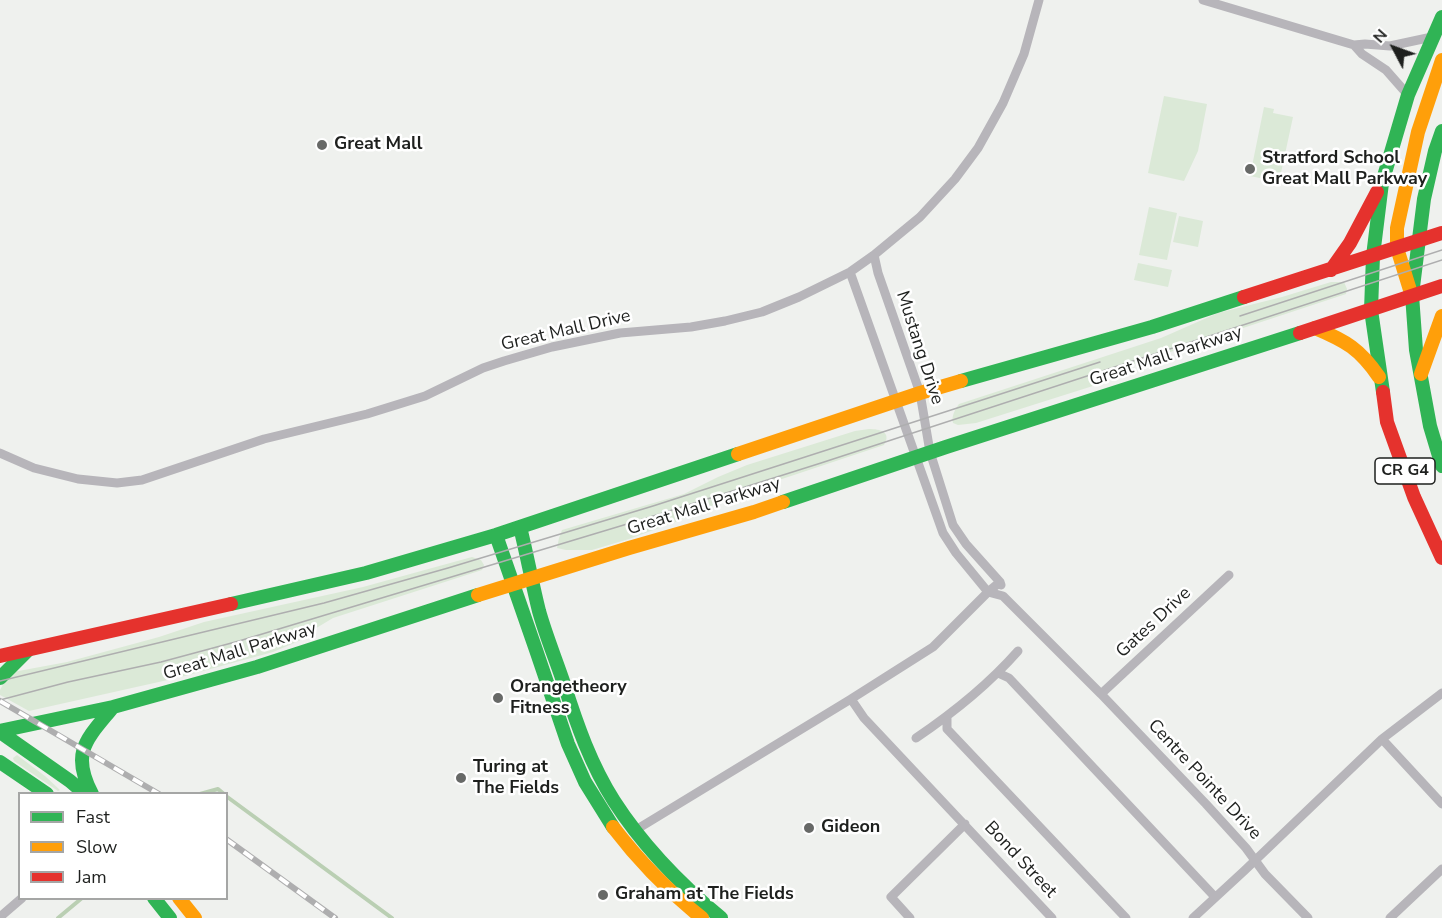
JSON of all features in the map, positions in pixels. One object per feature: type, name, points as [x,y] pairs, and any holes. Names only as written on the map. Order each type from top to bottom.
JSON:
[{"type":"main road","name":"CR G4","points":[[1442,17],[1408,95],[1382,183],[1373,256],[1371,310],[1387,422],[1414,497],[1442,558]]},
{"type":"main road","points":[[1412,295],[1397,248],[1397,228],[1418,132],[1442,60]]},
{"type":"main road","name":"CR G4","points":[[1442,131],[1424,199],[1412,295],[1416,350],[1430,426],[1442,466]]},
{"type":"main road","points":[[1435,151],[1442,181]]},
{"type":"main road","points":[[1330,270],[1350,243],[1382,183]]},
{"type":"main road","name":"Great Mall Parkway","points":[[0,656],[366,573],[496,535],[920,393],[1152,327],[1442,233]]},
{"type":"main road","name":"Great Mall Parkway","points":[[0,732],[113,707],[257,667],[629,548],[754,512],[930,452],[1442,286]]},
{"type":"main road","points":[[1421,376],[1442,316]]},
{"type":"main road","points":[[1315,328],[1348,342],[1360,351],[1381,381]]},
{"type":"main road","points":[[520,526],[537,603],[584,743],[610,793],[634,831],[665,867],[721,918]]},
{"type":"main road","points":[[496,535],[561,725],[574,759],[591,791],[609,822],[636,856],[668,889],[702,918]]},
{"type":"main road","points":[[0,678],[28,650]]},
{"type":"main road","points":[[91,792],[85,783],[80,764],[83,749],[89,737],[113,707]]},
{"type":"main road","points":[[0,732],[83,792]]},
{"type":"main road","points":[[0,762],[44,792]]},
{"type":"main road","points":[[156,900],[170,918]]},
{"type":"main road","points":[[181,900],[195,918]]},
{"type":"street","name":"Great Mall Drive","points":[[0,453],[34,468],[78,479],[107,483],[142,480],[264,439],[367,414],[425,396],[483,368],[552,347],[620,333],[707,325],[762,312],[824,285],[850,272],[874,255],[935,202],[955,179],[996,118],[1030,36],[1039,0]]},
{"type":"street","points":[[1203,0],[1354,45],[1390,46],[1432,37]]},
{"type":"street","points":[[1354,45],[1362,54],[1386,70],[1408,95]]},
{"type":"street","name":"Mustang Drive","points":[[874,255],[878,273],[920,393],[930,452]]},
{"type":"street","points":[[850,272],[943,533],[988,592],[1003,596],[1000,582],[966,544],[953,525],[930,452]]},
{"type":"street","name":"Gates Drive","points":[[1101,694],[1229,575]]},
{"type":"street","points":[[634,831],[933,647],[1000,582]]},
{"type":"street","name":"Centre Pointe Drive","points":[[1003,596],[1101,694],[1206,804],[1255,860],[1382,739],[1442,693]]},
{"type":"street","points":[[916,738],[947,717],[998,673],[1018,651]]},
{"type":"street","points":[[998,673],[1009,678],[1215,897]]},
{"type":"street","name":"Bond Street","points":[[851,699],[864,718],[1052,918]]},
{"type":"street","points":[[947,717],[947,729],[1126,918]]},
{"type":"street","points":[[1382,739],[1442,804]]},
{"type":"street","points":[[910,918],[891,897],[965,824]]},
{"type":"street","points":[[1193,918],[1255,860],[1265,874],[1308,918]]},
{"type":"street","points":[[1390,918],[1442,869]]},
{"type":"street","points":[[0,917],[20,900]]},
{"type":"green space","points":[[1164,96],[1207,104],[1198,151],[1184,181],[1148,173]]},
{"type":"green space","points":[[1264,107],[1274,109],[1273,113],[1293,117],[1279,182],[1250,176]]},
{"type":"green space","points":[[1149,207],[1177,213],[1167,260],[1139,255]]},
{"type":"green space","points":[[1179,216],[1203,221],[1198,247],[1173,242]]},
{"type":"green space","points":[[1138,263],[1172,270],[1168,287],[1134,280]]},
{"type":"green space","points":[[1331,282],[1344,282],[1347,289],[1346,294],[1134,364],[1096,385],[976,423],[958,425],[953,423],[954,413],[959,404],[1161,338],[1218,313]]},
{"type":"green space","points":[[869,429],[886,434],[884,445],[740,493],[678,521],[629,539],[592,550],[557,548],[562,530],[684,494],[747,465],[855,431]]},
{"type":"green space","points":[[472,557],[481,560],[484,565],[482,570],[333,618],[299,641],[273,652],[181,677],[29,711],[0,695],[6,679],[13,672],[67,662],[204,622],[363,587]]},
{"type":"green space","points":[[17,755],[60,790],[58,791],[14,761],[13,758]]},
{"type":"waterway","points":[[207,792],[218,789],[222,792]]},
{"type":"waterway","points":[[228,797],[392,918]]},
{"type":"waterway","points":[[58,918],[80,900]]},
{"type":"tram line","points":[[1240,316],[1442,250]]},
{"type":"tram line","points":[[0,700],[239,641],[647,518],[1442,260]]},
{"type":"tram line","points":[[0,681],[324,603],[448,568],[653,506],[1100,362]]},
{"type":"railway","points":[[0,701],[156,792]]},
{"type":"railway","points":[[228,840],[335,918]]},
{"type":"traffic: fast","points":[[1383,392],[1371,310],[1373,256],[1382,183],[1408,95],[1442,17]]},
{"type":"traffic: fast","points":[[1442,131],[1424,199],[1412,295],[1416,350],[1430,426],[1442,466]]},
{"type":"traffic: fast","points":[[961,381],[1152,327],[1244,297]]},
{"type":"traffic: fast","points":[[783,502],[1300,333]]},
{"type":"traffic: fast","points":[[231,604],[366,573],[496,535],[738,454]]},
{"type":"traffic: fast","points":[[520,527],[542,620],[579,730],[598,773],[625,818],[650,849],[691,892],[721,918]]},
{"type":"traffic: fast","points":[[496,535],[568,744],[585,782],[613,827]]},
{"type":"traffic: fast","points":[[0,731],[113,707],[257,667],[478,595]]},
{"type":"traffic: fast","points":[[0,678],[28,650]]},
{"type":"traffic: fast","points":[[91,792],[82,767],[84,747],[113,707]]},
{"type":"traffic: fast","points":[[0,732],[83,792]]},
{"type":"traffic: fast","points":[[0,762],[44,792]]},
{"type":"traffic: fast","points":[[156,900],[170,918]]},
{"type":"traffic: slow","points":[[1410,290],[1397,248],[1397,228],[1418,132],[1442,60]]},
{"type":"traffic: slow","points":[[1421,374],[1442,316]]},
{"type":"traffic: slow","points":[[1315,328],[1335,337],[1359,353],[1379,377]]},
{"type":"traffic: slow","points":[[738,454],[961,381]]},
{"type":"traffic: slow","points":[[478,595],[783,502]]},
{"type":"traffic: slow","points":[[613,827],[654,875],[702,918]]},
{"type":"traffic: slow","points":[[181,900],[195,918]]},
{"type":"traffic: jam","points":[[1331,270],[1350,243],[1377,192]]},
{"type":"traffic: jam","points":[[1244,297],[1442,233]]},
{"type":"traffic: jam","points":[[1300,333],[1442,286]]},
{"type":"traffic: jam","points":[[1383,392],[1387,422],[1414,497],[1442,558]]},
{"type":"traffic: jam","points":[[0,656],[231,604]]},
{"type":"place","name":"Great Mall","points":[[322,145]]},
{"type":"place","name":"Stratford School Great Mall Parkway","points":[[1250,169]]},
{"type":"place","name":"Orangetheory Fitness","points":[[498,698]]},
{"type":"place","name":"Turing at The Fields","points":[[461,778]]},
{"type":"place","name":"Gideon","points":[[809,828]]},
{"type":"place","name":"Graham at The Fields","points":[[603,895]]}]
